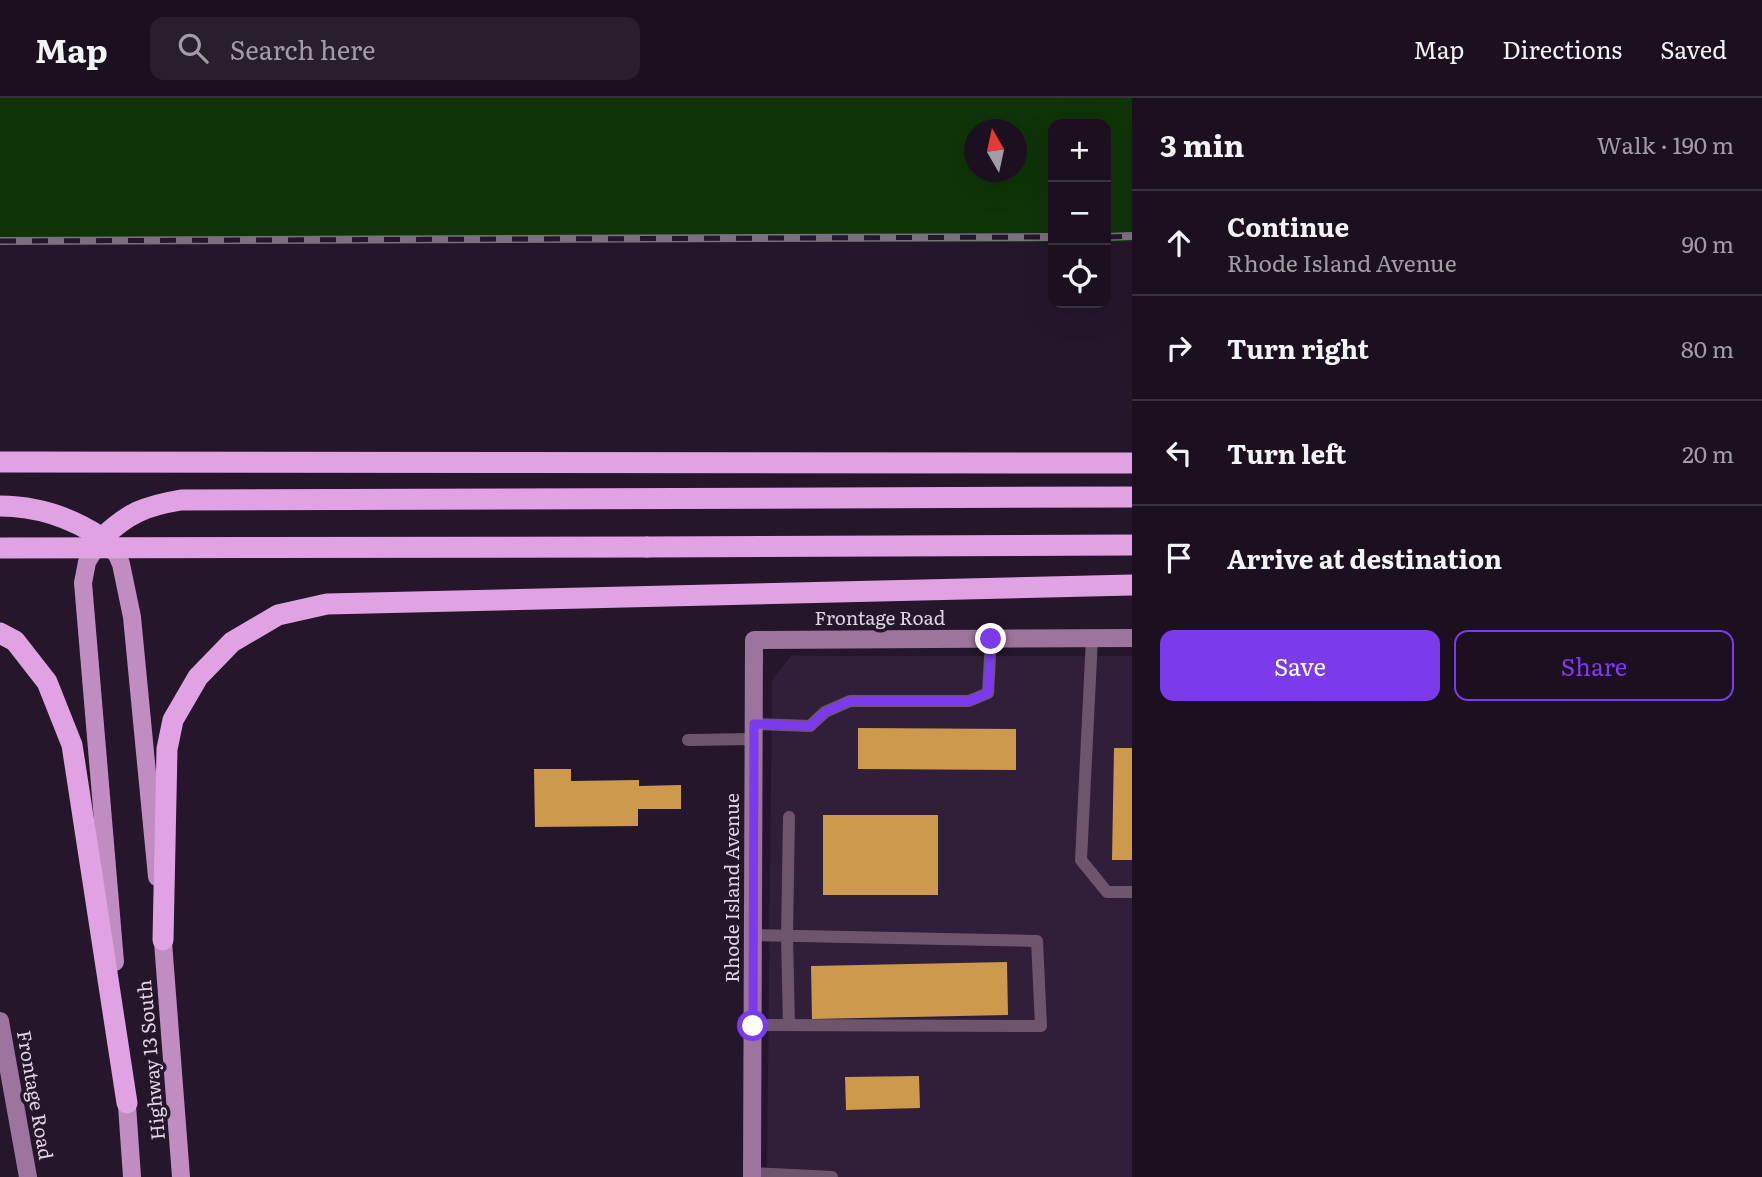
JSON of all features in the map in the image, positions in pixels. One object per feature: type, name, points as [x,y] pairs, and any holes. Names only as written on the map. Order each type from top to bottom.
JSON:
[{"type":"highway","points":[[0,462],[1132,463]]},
{"type":"highway","points":[[0,506],[19,506],[50,513],[81,524],[102,538],[118,522],[133,513],[151,505],[181,500],[1132,498]]},
{"type":"highway","points":[[0,548],[1132,545]]},
{"type":"highway","points":[[163,940],[167,749],[173,720],[198,677],[232,642],[278,615],[327,604],[1132,585]]},
{"type":"highway","points":[[0,633],[15,641],[47,682],[72,745],[127,1103]]},
{"type":"main road","name":"Highway 13 South","points":[[132,1177],[83,583],[87,562],[102,538],[117,555],[121,565],[132,617],[163,940],[181,1177]]},
{"type":"street","name":"Frontage Road","points":[[754,640],[1132,638]]},
{"type":"street","name":"Rhode Island Avenue","points":[[752,1175],[754,640]]},
{"type":"street","name":"Frontage Road","points":[[0,1021],[28,1177]]},
{"type":"lane","points":[[1092,638],[1081,860],[1107,892],[1132,892]]},
{"type":"lane","points":[[688,740],[810,726],[825,712],[850,701],[969,701],[988,693],[991,639]]},
{"type":"lane","points":[[789,817],[789,1026]]},
{"type":"lane","points":[[753,935],[1037,941],[1041,1026],[753,1026]]},
{"type":"lane","points":[[752,1175],[832,1177]]},
{"type":"shaded area","points":[[791,656],[1132,656],[1132,1177],[767,1177],[772,680]]},
{"type":"green space","points":[[0,98],[1132,98],[1132,242],[1111,242],[1111,119],[1048,119],[1048,242],[0,239]]},
{"type":"building","points":[[858,728],[1016,729],[1016,770],[858,769]]},
{"type":"building","points":[[1114,748],[1132,748],[1132,860],[1112,860]]},
{"type":"building","points":[[534,769],[571,769],[571,781],[639,780],[639,786],[681,785],[681,809],[638,809],[638,826],[535,827]]},
{"type":"building","points":[[823,815],[938,815],[938,895],[823,895]]},
{"type":"building","points":[[1007,962],[1008,1015],[812,1019],[811,966]]},
{"type":"building","points":[[919,1076],[920,1108],[846,1110],[845,1077]]},
{"type":"railway","points":[[1111,237],[1132,236]]},
{"type":"railway","points":[[0,241],[1048,237]]},
{"type":"route","points":[[753,1026],[754,724],[810,726],[825,712],[850,701],[969,701],[988,693],[991,639]]}]
